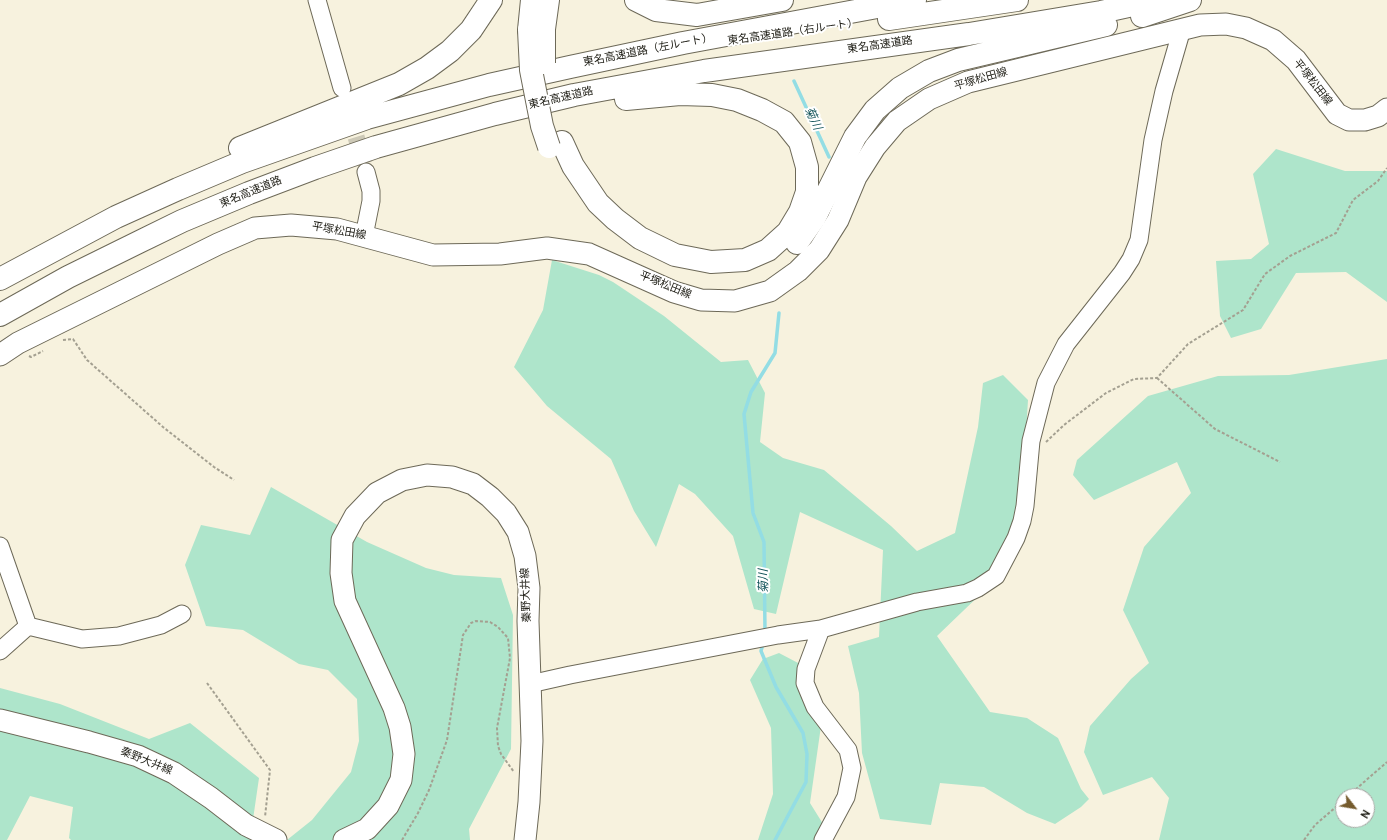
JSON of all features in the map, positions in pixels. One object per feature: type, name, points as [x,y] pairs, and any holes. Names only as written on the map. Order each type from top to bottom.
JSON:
[{"type":"highway","points":[[0,279],[116,217],[172,182],[245,146],[399,84],[427,68],[450,51],[471,30],[490,0]]},
{"type":"highway","points":[[532,0],[555,123],[556,144],[561,171],[589,213],[605,229],[634,250],[672,268],[710,275],[750,272],[775,262],[800,241],[814,219],[856,137],[875,110],[900,88],[929,71],[958,60],[1121,21],[1190,0]]},
{"type":"highway","points":[[537,29],[548,0]]},
{"type":"highway","points":[[636,0],[656,10],[697,14],[782,0]]},
{"type":"highway","name":"東名高速道路（左ルート）","points":[[570,66],[683,43],[915,0]]},
{"type":"highway","name":"東名高速道路（右ルート）","points":[[570,66],[1017,0]]},
{"type":"highway","name":"東名高速道路","points":[[0,315],[68,277],[182,221],[300,173],[376,147],[495,114],[574,95],[636,83],[758,63],[969,34],[1101,12],[1156,0]]},
{"type":"highway","points":[[116,217],[242,162],[359,121],[489,85],[570,66]]},
{"type":"highway","points":[[376,147],[452,135],[618,100],[680,94],[712,95],[737,100],[762,110],[784,122],[800,142],[807,167],[807,192],[800,212],[788,232],[768,250],[745,260],[711,262],[675,255],[640,238],[615,219],[598,203],[556,144]]},
{"type":"main road","name":"平塚松田線","points":[[0,356],[18,343],[218,244],[255,228],[291,225],[337,229],[433,255],[500,254],[547,248],[589,254],[674,292],[701,300],[735,301],[770,291],[798,271],[820,250],[838,220],[856,177],[875,147],[897,121],[929,98],[968,82],[1200,25],[1226,24],[1246,28],[1273,40],[1296,60],[1337,114],[1350,120],[1365,120],[1378,116],[1387,109]]},
{"type":"main road","name":"秦野大井線","points":[[344,840],[367,829],[388,806],[401,780],[404,754],[400,727],[394,708],[345,601],[341,573],[342,540],[355,516],[377,493],[402,480],[427,475],[452,477],[473,484],[490,496],[506,513],[518,532],[525,556],[528,588],[532,741],[530,782],[524,840]]},
{"type":"main road","name":"秦野大井線","points":[[0,720],[138,756],[174,773],[211,798],[246,825],[270,837]]},
{"type":"street","points":[[317,0],[342,88]]},
{"type":"street","points":[[530,684],[673,654],[778,635],[821,630],[917,602],[967,593],[978,588],[996,576],[1010,550],[1022,521],[1030,450],[1046,383],[1058,358],[1076,329],[1122,273],[1131,259],[1139,240],[1154,140],[1164,91],[1182,29]]},
{"type":"street","points":[[364,236],[372,201],[366,172]]},
{"type":"street","points":[[0,546],[28,626]]},
{"type":"street","points":[[28,626],[82,639],[119,636],[161,624],[182,614]]},
{"type":"street","points":[[0,651],[28,626]]},
{"type":"street","points":[[821,630],[806,669],[805,683],[815,707],[848,750],[852,768],[846,797],[823,840]]},
{"type":"path","points":[[1157,378],[1188,344],[1243,310],[1265,274],[1290,256],[1336,233],[1353,200],[1378,181],[1387,168]]},
{"type":"path","points":[[57,343],[63,340],[73,339],[87,360],[157,422],[214,467],[234,480]]},
{"type":"path","points":[[18,343],[23,352],[31,357],[44,350]]},
{"type":"path","points":[[1030,450],[1044,444],[1064,425],[1106,393],[1134,379],[1157,378],[1215,429],[1280,462]]},
{"type":"path","points":[[402,840],[418,813],[429,790],[447,740],[463,635],[471,623],[476,621],[490,622],[498,627],[508,638],[510,658],[497,728],[498,746],[509,766],[518,775],[530,782]]},
{"type":"path","points":[[207,682],[270,770],[270,837]]},
{"type":"path","points":[[1357,788],[1387,762]]},
{"type":"path","points":[[1304,840],[1315,825],[1335,808]]},
{"type":"green space","points":[[1276,149],[1345,171],[1387,171],[1387,302],[1346,272],[1296,273],[1261,329],[1231,338],[1220,316],[1216,261],[1251,259],[1269,244],[1253,174]]},
{"type":"green space","points":[[552,260],[599,275],[613,282],[664,316],[721,362],[748,360],[765,393],[760,442],[783,458],[824,470],[891,526],[917,551],[955,533],[978,427],[983,383],[1003,375],[1028,400],[1020,529],[988,587],[937,636],[990,712],[1027,718],[1058,738],[1081,789],[1089,799],[1081,807],[1055,824],[1027,813],[984,787],[940,783],[931,825],[880,819],[862,753],[859,693],[848,646],[879,637],[883,550],[800,512],[776,614],[754,609],[733,536],[695,494],[679,484],[656,547],[634,511],[611,459],[547,406],[514,367],[543,310]]},
{"type":"green space","points":[[1387,359],[1387,840],[1159,840],[1169,798],[1152,777],[1103,795],[1084,752],[1090,726],[1131,679],[1149,663],[1123,610],[1144,547],[1191,493],[1177,462],[1094,500],[1073,475],[1077,460],[1148,396],[1218,376],[1289,375]]},
{"type":"green space","points":[[271,487],[367,542],[426,568],[454,575],[501,578],[513,615],[511,749],[469,829],[470,840],[287,840],[312,820],[351,772],[359,741],[357,699],[328,670],[299,664],[243,630],[206,626],[185,565],[201,525],[250,535]]},
{"type":"green space","points":[[779,653],[800,664],[821,726],[810,803],[833,840],[758,840],[773,794],[771,728],[750,680],[763,659]]},
{"type":"green space","points":[[0,688],[60,704],[149,739],[190,723],[259,778],[250,840],[71,840],[69,838],[73,807],[30,796],[7,840],[0,840]]},
{"type":"waterway","name":"菊川","points":[[794,81],[829,157]]},
{"type":"waterway","name":"菊川","points":[[765,632],[764,542],[753,513],[744,414],[751,392],[775,353],[779,313]]},
{"type":"waterway","name":"菊川","points":[[763,644],[761,651],[776,687],[803,733],[807,754],[806,782],[775,840]]},
{"type":"tunnel","points":[[349,113],[364,164]]}]
